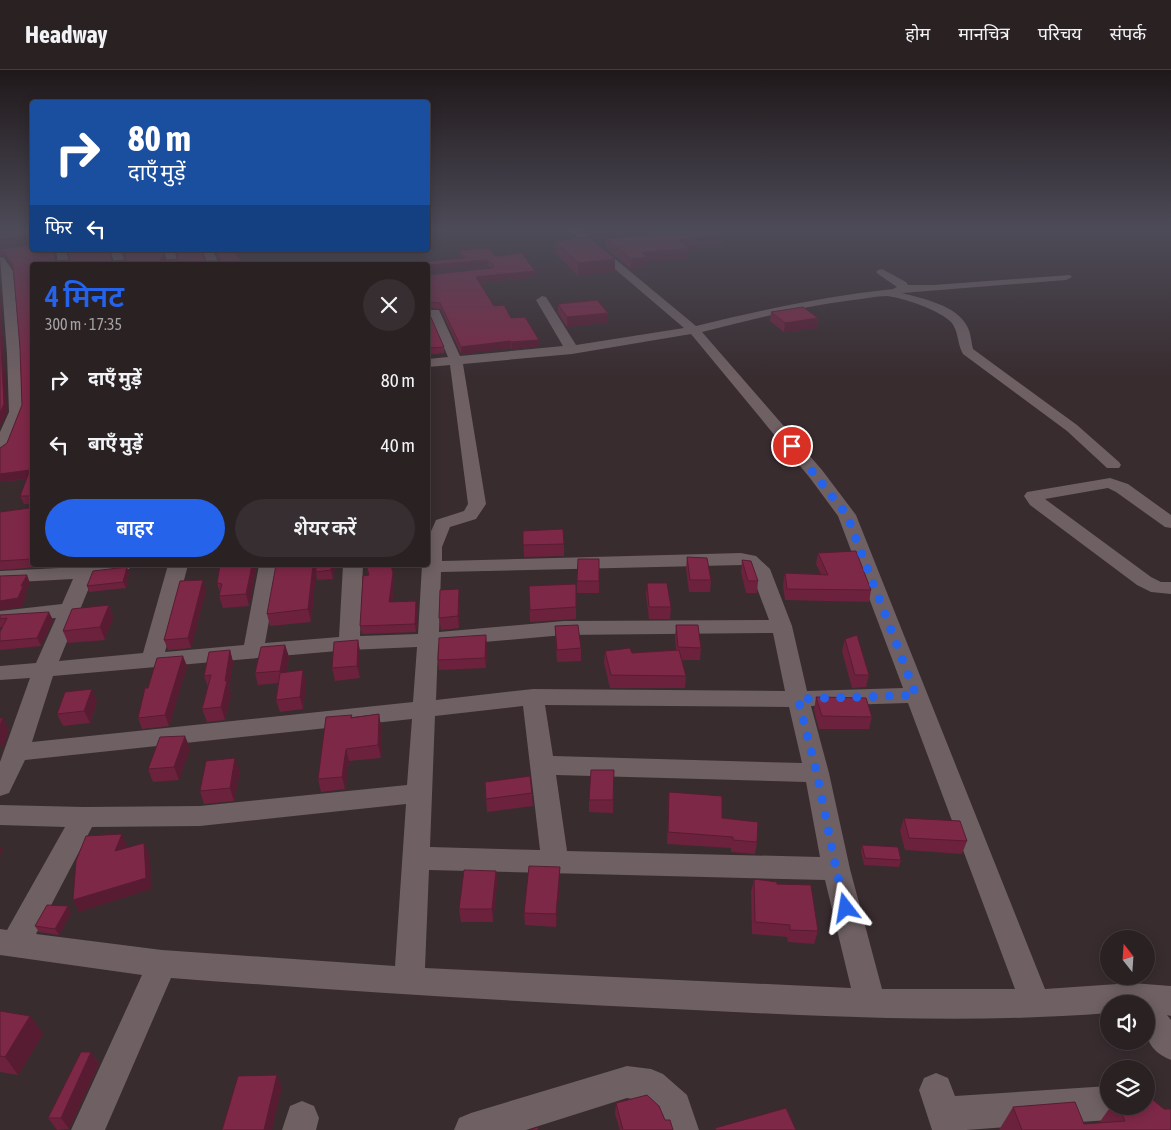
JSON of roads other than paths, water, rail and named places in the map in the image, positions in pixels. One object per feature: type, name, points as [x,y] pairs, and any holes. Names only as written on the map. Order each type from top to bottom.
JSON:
[{"type":"street","points":[[0,450],[16,412],[14,355],[7,278]]},
{"type":"street","points":[[639,278],[694,330],[816,474],[847,515],[1036,1004]]},
{"type":"street","points":[[893,278],[902,284],[902,288]]},
{"type":"street","points":[[430,363],[572,350],[694,330],[791,307],[896,292],[902,288],[934,288],[1048,278]]},
{"type":"street","points":[[888,293],[930,305],[957,322],[961,328],[964,345],[968,351],[1072,428],[1113,465]]},
{"type":"street","points":[[542,300],[572,350]]},
{"type":"street","points":[[410,982],[433,547],[442,524],[470,515],[477,504],[456,360],[430,310]]},
{"type":"street","points":[[0,415],[30,409]]},
{"type":"street","points":[[1171,522],[1122,488],[1110,483],[1033,496],[1036,501],[1144,581],[1158,588],[1171,588]]},
{"type":"street","points":[[432,567],[749,560],[760,569],[782,626],[817,774],[836,869],[870,1004]]},
{"type":"street","points":[[152,661],[177,567]]},
{"type":"street","points":[[253,651],[269,567]]},
{"type":"street","points":[[349,643],[353,567]]},
{"type":"street","points":[[0,578],[88,568],[44,670],[17,752],[0,786]]},
{"type":"street","points":[[0,617],[70,610]]},
{"type":"street","points":[[0,674],[349,643],[428,640],[564,628],[782,626]]},
{"type":"street","points":[[17,752],[192,735],[533,697],[798,699],[916,695]]},
{"type":"street","points":[[533,697],[555,862]]},
{"type":"street","points":[[542,765],[817,774]]},
{"type":"street","points":[[0,815],[84,817],[200,816],[420,793]]},
{"type":"street","points":[[84,817],[8,943],[162,964],[410,982],[870,1004],[1100,1005]]},
{"type":"street","points":[[416,858],[836,869]]},
{"type":"street","points":[[88,1130],[162,964]]},
{"type":"street","points":[[1155,1003],[1171,1001]]},
{"type":"street","points":[[1155,1024],[1171,1044]]},
{"type":"street","points":[[471,1130],[627,1082],[651,1086],[675,1107],[682,1130]]},
{"type":"street","points":[[943,1111],[980,1121],[1100,1104]]}]
